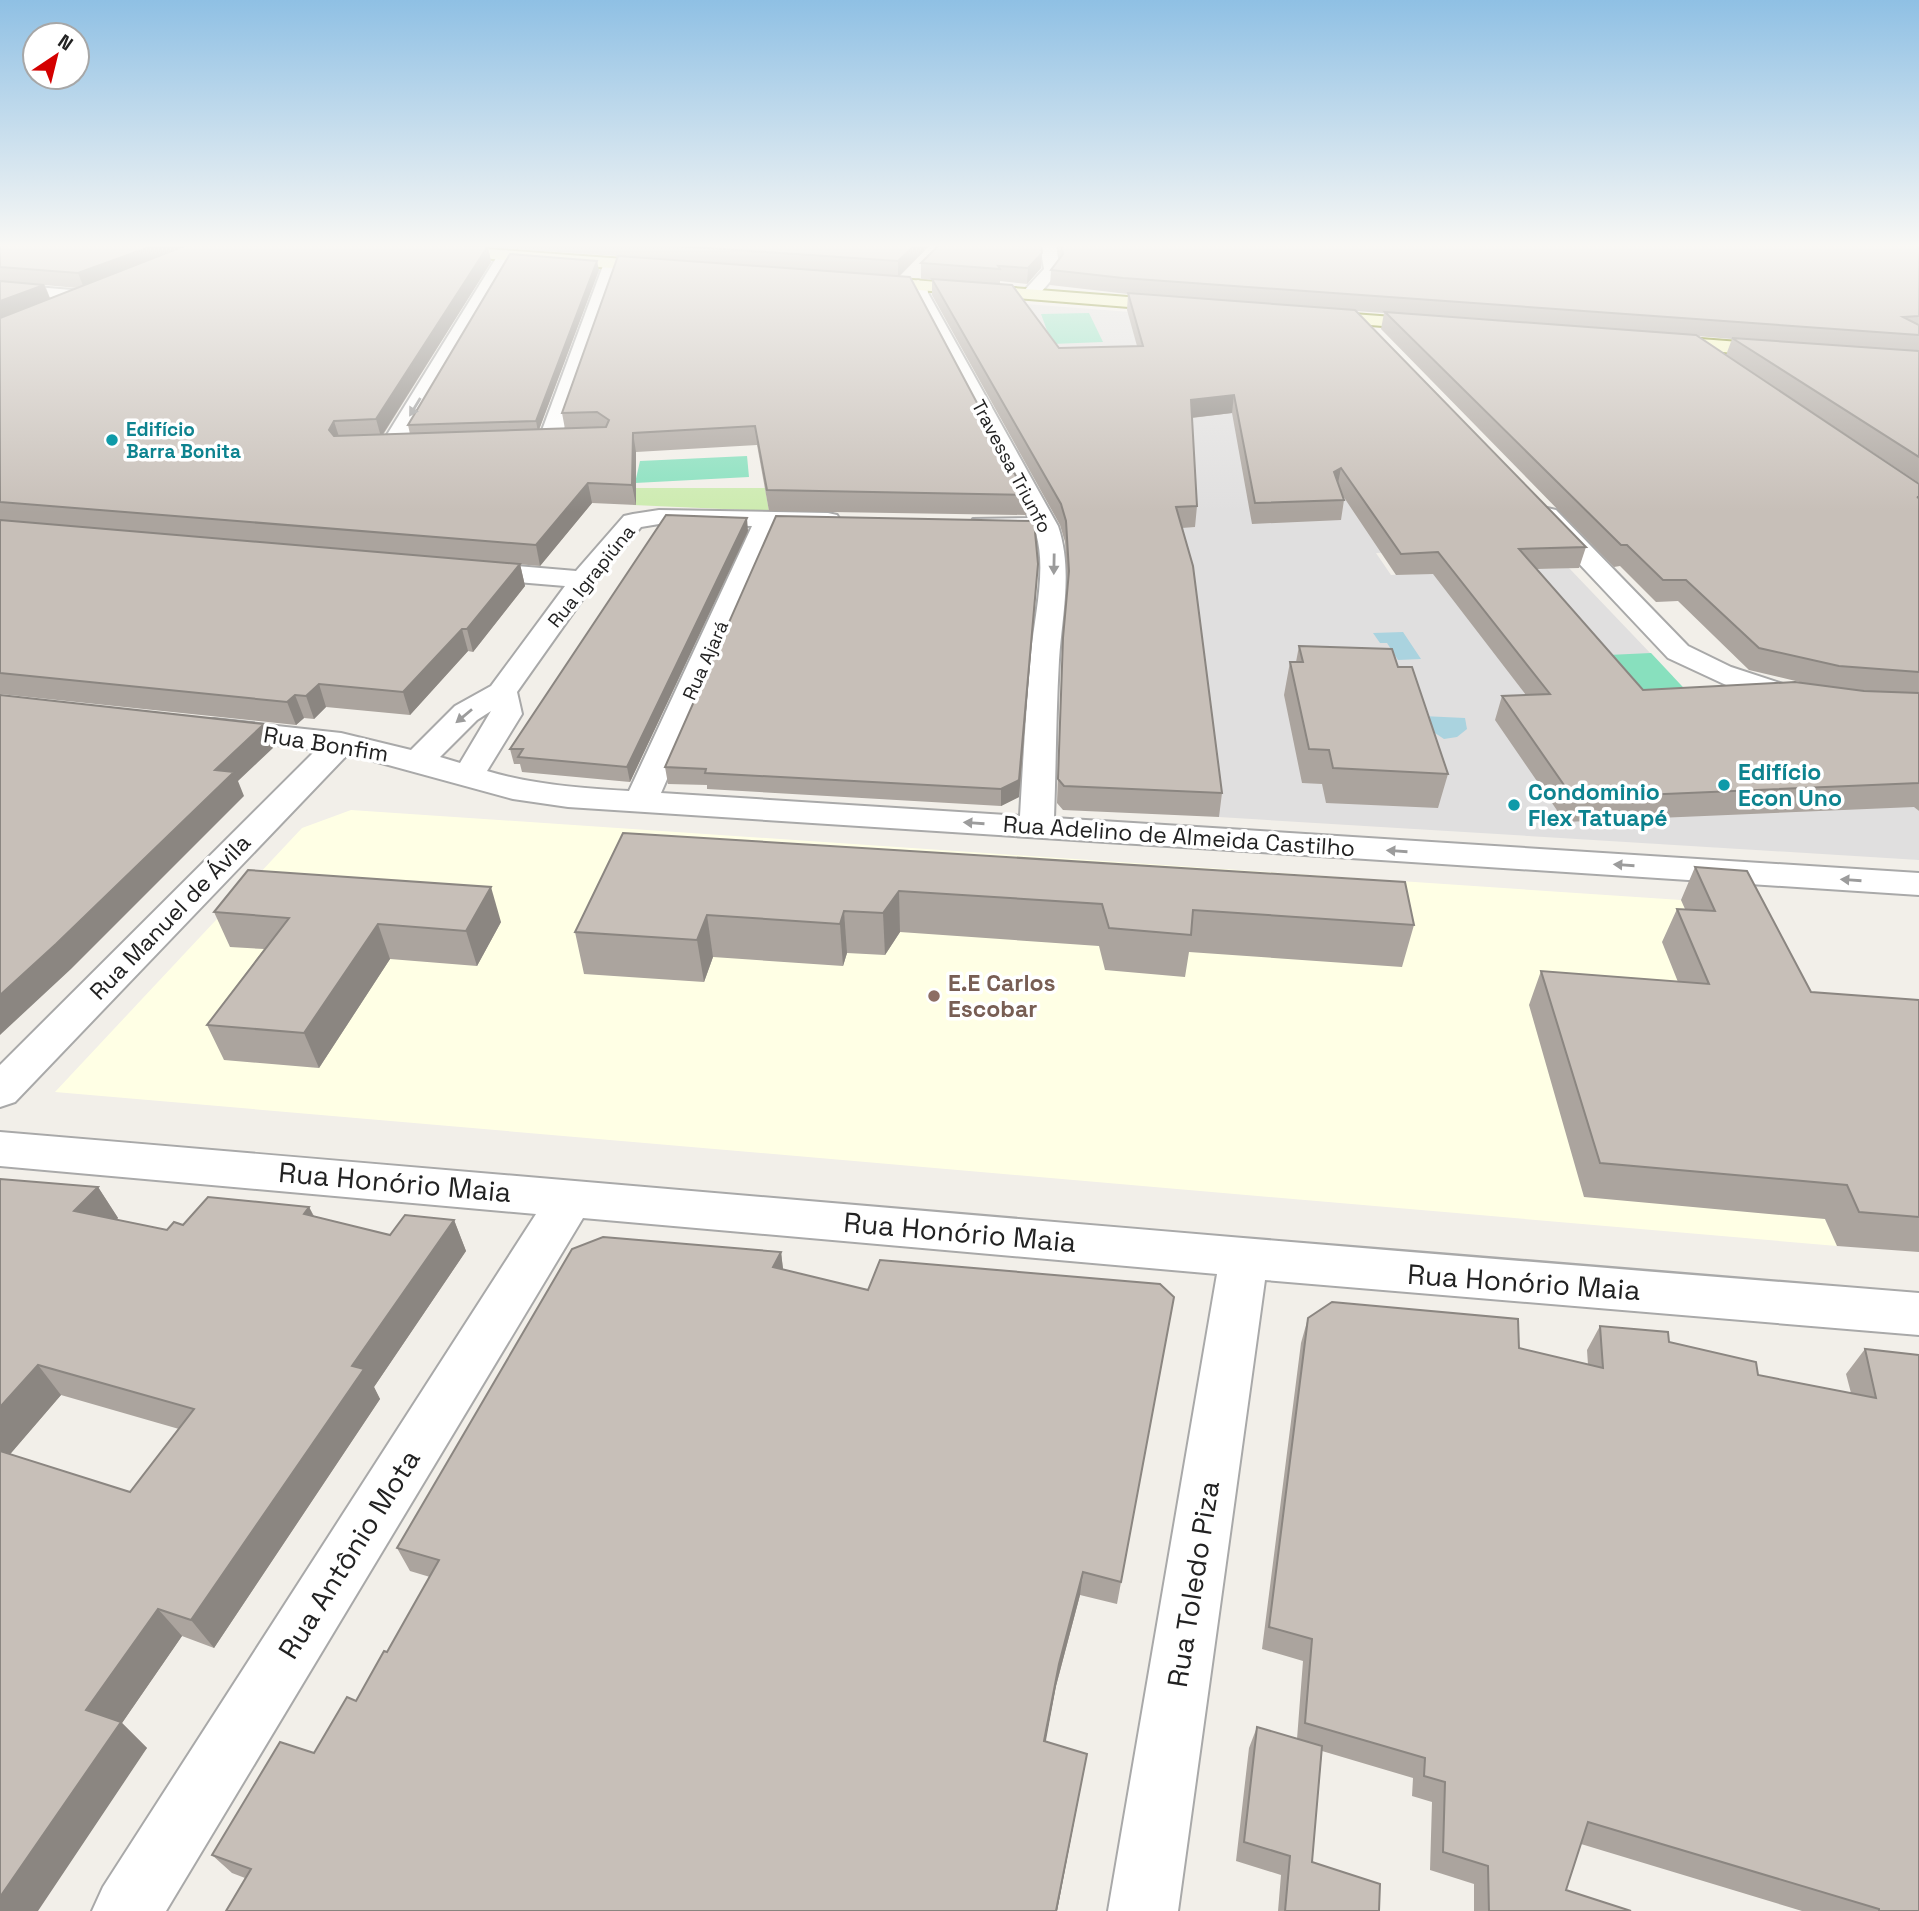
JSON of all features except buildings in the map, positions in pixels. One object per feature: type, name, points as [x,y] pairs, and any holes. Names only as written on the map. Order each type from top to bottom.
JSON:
[{"type":"main road","points":[[1642,341],[1793,352]]},
{"type":"street","points":[[418,445],[380,446],[454,334]]},
{"type":"street","points":[[550,441],[587,334]]},
{"type":"street","name":"Travessa Triunfo","points":[[941,334],[1046,526],[1054,547],[1055,566],[1047,632],[1037,827]]},
{"type":"street","points":[[1373,334],[1387,349]]},
{"type":"street","points":[[1697,345],[1736,372]]},
{"type":"street","points":[[523,442],[575,440]]},
{"type":"street","points":[[1533,500],[1678,652],[1704,668],[1739,682],[1808,700]]},
{"type":"street","name":"Rua Igrapiúna","points":[[443,768],[466,713],[502,692],[583,580],[633,521],[659,517],[851,521]]},
{"type":"street","name":"Rua Ajará","points":[[641,801],[768,519]]},
{"type":"street","points":[[963,524],[1046,526]]},
{"type":"street","points":[[444,568],[583,580]]},
{"type":"street","points":[[443,768],[507,714],[502,692]]},
{"type":"street","name":"Rua Bonfim","points":[[180,724],[341,743],[443,768]]},
{"type":"street","name":"Rua Manuel de Ávila","points":[[0,1090],[341,743]]},
{"type":"street","name":"Rua Adelino de Almeida Castilho","points":[[443,768],[513,789],[568,797],[1919,884]]},
{"type":"street","name":"Rua Honório Maia","points":[[0,1149],[571,1197],[1244,1257],[1304,1265],[1919,1314]]},
{"type":"street","name":"Rua Antônio Mota","points":[[127,1911],[571,1197]]},
{"type":"street","name":"Rua Toledo Piza","points":[[1143,1911],[1244,1257]]},
{"type":"shaded area","points":[[1032,334],[1189,334],[1529,548],[1376,553],[1391,575],[1569,568],[1695,700],[1825,718],[1919,811],[1919,860],[1219,817],[1192,602]]},
{"type":"shaded area","name":"E.E Carlos Escobar","points":[[351,810],[1681,900],[1837,1246],[55,1092],[302,828]]},
{"type":"green space","points":[[1048,334],[1099,334],[1103,342],[1052,344]]},
{"type":"green space","points":[[747,456],[749,477],[635,483],[640,461]]},
{"type":"green space","points":[[635,488],[765,488],[769,511],[633,505]]},
{"type":"green space","points":[[1651,653],[1695,700],[1648,702],[1608,655]]},
{"type":"water","points":[[1403,632],[1421,659],[1398,660],[1387,643],[1380,643],[1373,633]]},
{"type":"water","points":[[1422,716],[1465,718],[1467,729],[1457,737],[1444,739],[1429,729]]},
{"type":"place","name":"Edifício Barra Bonita","points":[[112,440]]},
{"type":"place","name":"Edifício Econ Uno","points":[[1724,785]]},
{"type":"place","name":"Condominio Flex Tatuapé","points":[[1514,805]]},
{"type":"place","name":"E.E Carlos Escobar","points":[[934,996]]}]
